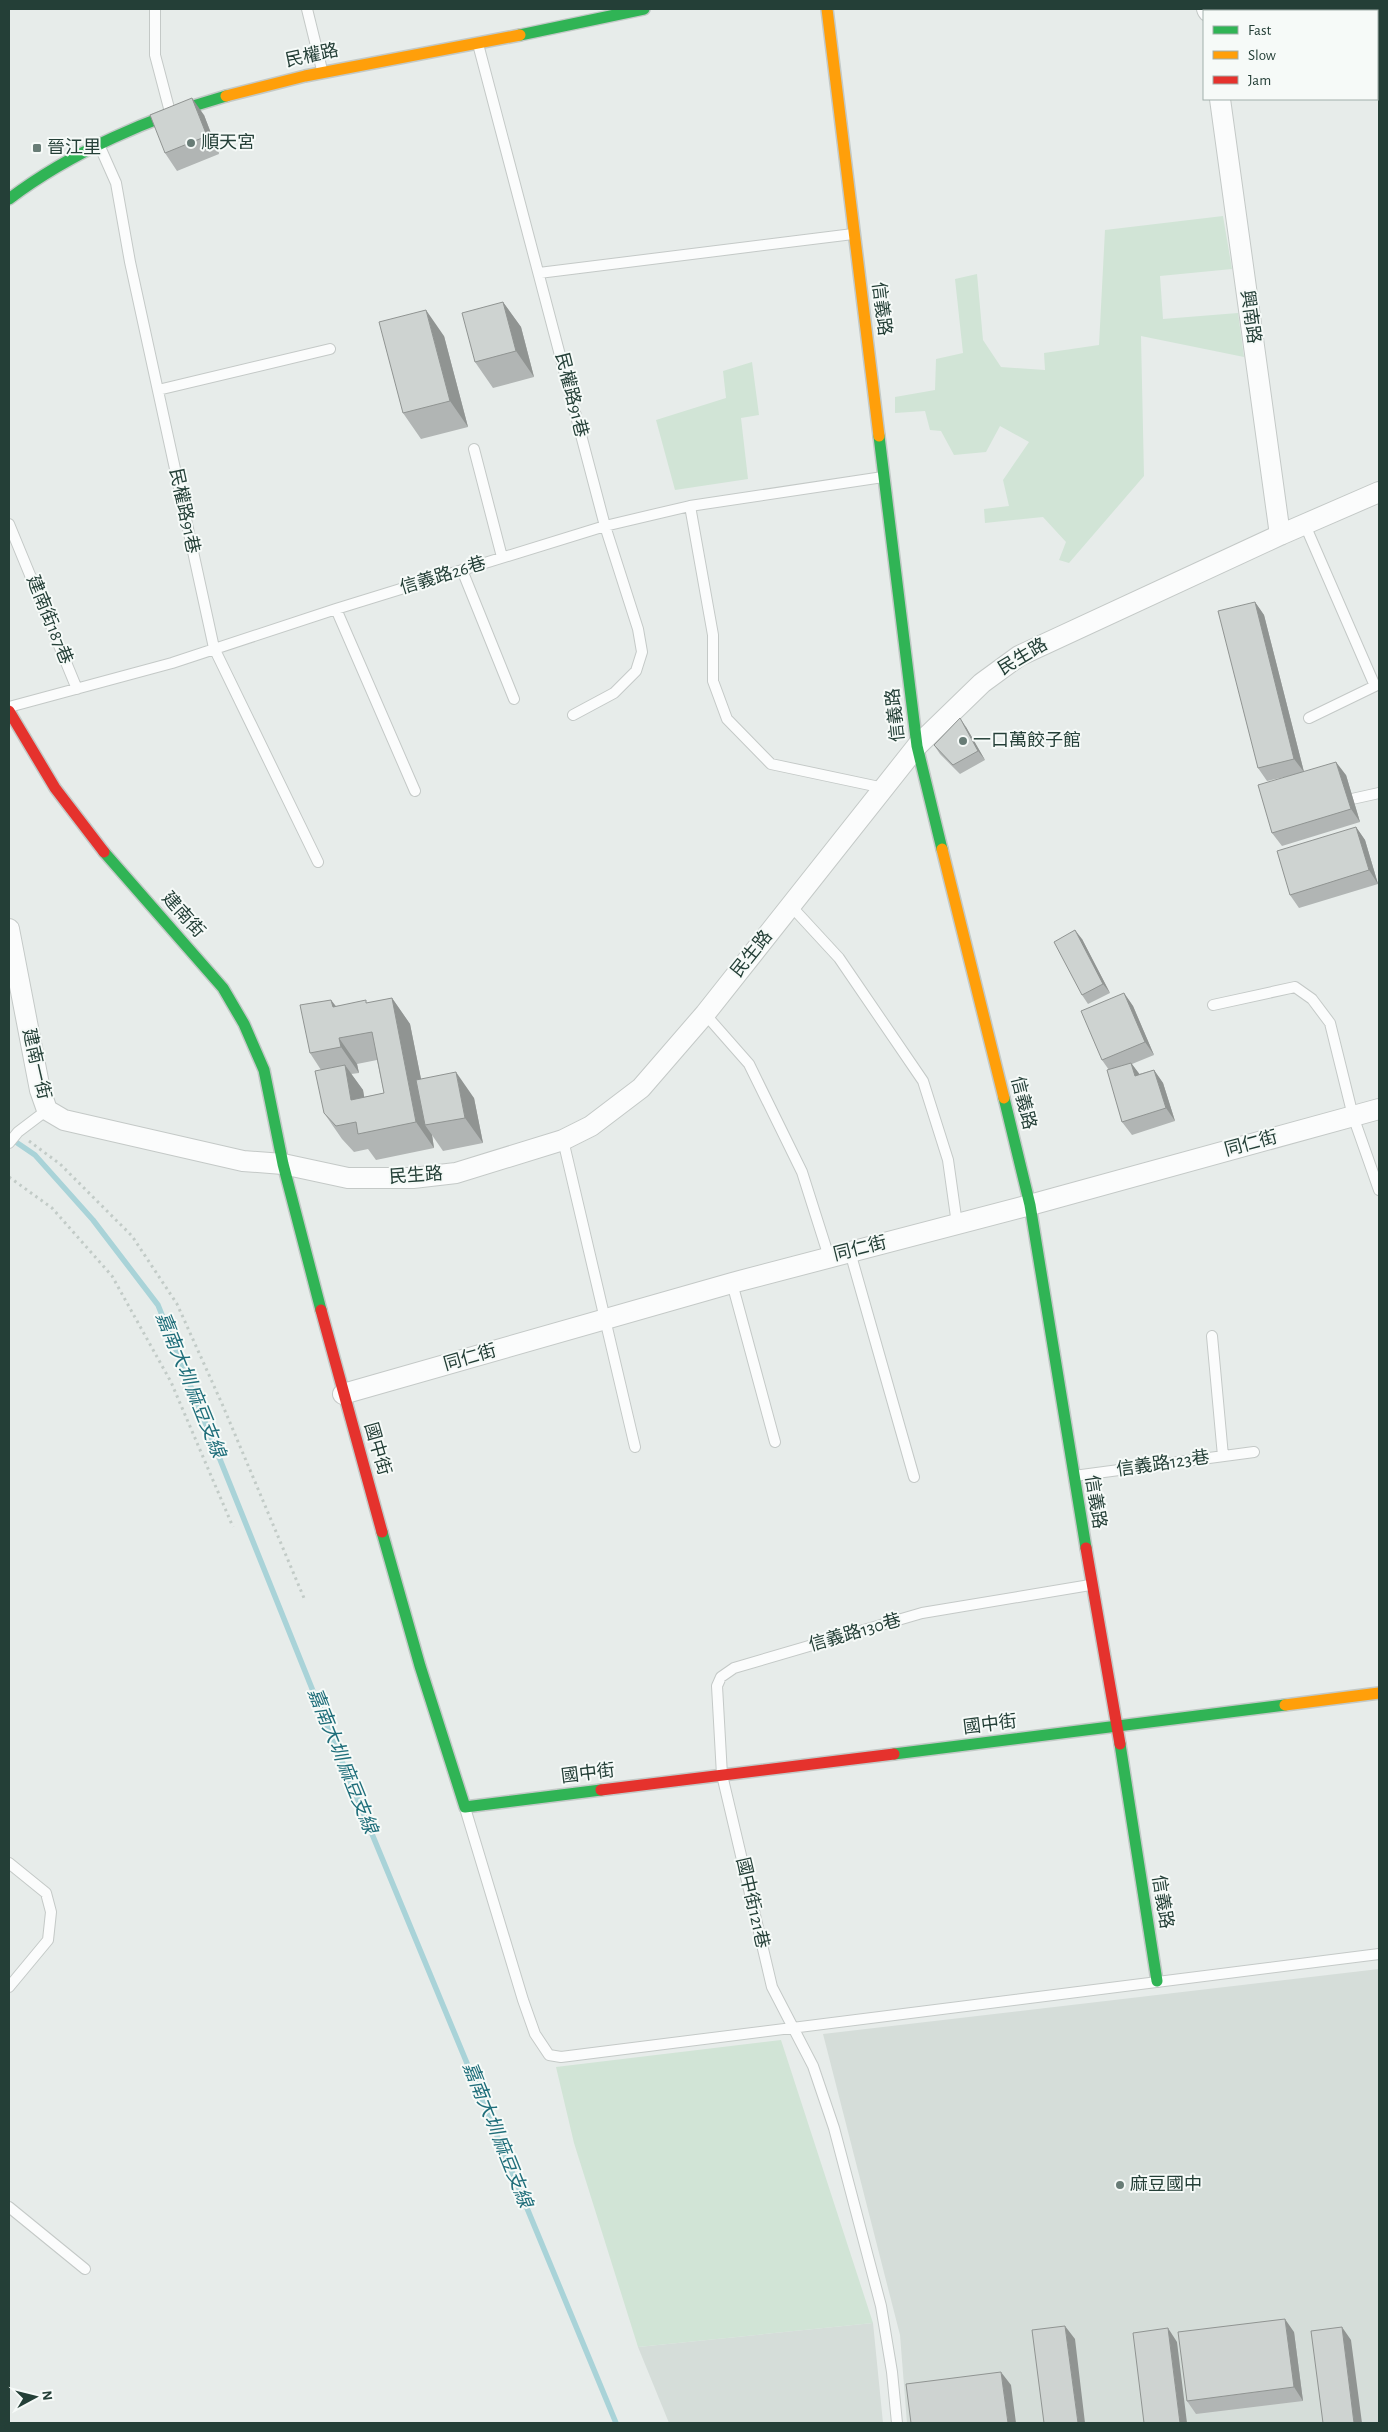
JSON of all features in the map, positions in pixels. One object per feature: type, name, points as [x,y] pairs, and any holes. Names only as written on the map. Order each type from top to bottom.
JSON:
[{"type":"street","name":"民權路","points":[[12,193],[99,144],[170,112],[244,89],[322,71],[478,43],[644,9]]},
{"type":"street","name":"信義路","points":[[827,9],[917,746],[1030,1205],[1073,1477],[1117,1727],[1157,1981]]},
{"type":"street","name":"興南路","points":[[1220,100],[1280,535]]},
{"type":"street","name":"民生路","points":[[47,1110],[64,1120],[243,1161],[283,1164],[348,1178],[413,1178],[456,1172],[563,1140],[592,1126],[641,1088],[705,1014],[917,746],[982,684],[1019,656],[1280,535],[1379,492]]},
{"type":"street","name":"建南街","points":[[9,711],[55,788],[80,822],[117,868],[223,988],[244,1024],[264,1070],[283,1164]]},
{"type":"street","name":"建南一街","points":[[9,930],[11,959],[40,1090],[47,1110]]},
{"type":"street","name":"同仁街","points":[[343,1394],[732,1283],[1030,1205],[1379,1109]]},
{"type":"street","name":"國中街","points":[[283,1164],[343,1394],[420,1666],[464,1807],[1117,1727],[1379,1692]]},
{"type":"lane","points":[[155,9],[155,55],[170,112]]},
{"type":"lane","points":[[307,9],[322,71]]},
{"type":"lane","name":"民權路91巷","points":[[478,43],[604,526],[638,629],[642,652],[636,671],[614,693],[573,715]]},
{"type":"lane","name":"民權路91巷","points":[[99,144],[116,183],[130,262],[214,648],[318,862]]},
{"type":"lane","points":[[539,273],[854,234]]},
{"type":"lane","points":[[158,390],[330,349]]},
{"type":"lane","points":[[474,449],[502,557]]},
{"type":"lane","name":"信義路26巷","points":[[9,707],[172,663],[336,609],[604,526],[690,506],[884,476]]},
{"type":"lane","points":[[690,506],[713,635],[713,681],[727,719],[771,764],[884,788]]},
{"type":"lane","name":"建南街187巷","points":[[9,524],[77,689]]},
{"type":"lane","points":[[1305,525],[1375,686],[1309,718]]},
{"type":"lane","points":[[462,570],[514,699]]},
{"type":"lane","points":[[336,609],[415,791]]},
{"type":"lane","points":[[1352,799],[1379,794]]},
{"type":"lane","points":[[791,906],[839,958],[923,1081],[948,1160],[957,1224]]},
{"type":"lane","points":[[1213,1005],[1295,987],[1312,999],[1330,1023],[1353,1116],[1379,1190]]},
{"type":"lane","points":[[705,1014],[749,1064],[802,1172],[829,1257]]},
{"type":"lane","points":[[9,1143],[18,1132],[47,1110]]},
{"type":"lane","points":[[563,1140],[635,1447]]},
{"type":"lane","points":[[850,1252],[914,1478]]},
{"type":"lane","points":[[732,1283],[775,1442]]},
{"type":"lane","name":"信義路123巷","points":[[1212,1336],[1223,1456]]},
{"type":"lane","name":"信義路123巷","points":[[1073,1477],[1254,1452]]},
{"type":"lane","name":"信義路130巷","points":[[722,1775],[717,1686],[721,1677],[734,1668],[922,1613],[1091,1585]]},
{"type":"lane","name":"國中街121巷","points":[[722,1775],[772,1987],[813,2066],[834,2128],[881,2306],[889,2353],[897,2423]]},
{"type":"lane","points":[[464,1807],[535,2034],[549,2055],[561,2057],[1379,1954]]},
{"type":"lane","points":[[9,1863],[46,1893],[51,1912],[48,1940],[9,1987]]},
{"type":"lane","points":[[9,2207],[85,2269]]},
{"type":"path","points":[[18,1132],[60,1164],[132,1236],[177,1304],[223,1406],[304,1598]]},
{"type":"path","points":[[9,1177],[52,1208],[112,1276],[171,1382],[233,1527]]},
{"type":"shaded area","name":"麻豆國中","points":[[1379,1969],[1379,2423],[907,2423],[900,2335],[823,2034]]},
{"type":"shaded area","points":[[873,2323],[883,2423],[669,2423],[638,2347]]},
{"type":"green space","points":[[1223,216],[1232,269],[1160,276],[1163,319],[1238,313],[1244,357],[1141,336],[1144,476],[1069,563],[1059,560],[1066,542],[1043,517],[985,523],[984,509],[1009,506],[1003,480],[1029,442],[1000,426],[986,452],[954,455],[941,431],[930,430],[925,411],[895,413],[895,397],[935,390],[936,359],[963,353],[955,279],[977,274],[983,340],[1001,367],[1045,370],[1044,353],[1099,345],[1105,230]]},
{"type":"green space","points":[[752,362],[759,415],[741,418],[748,479],[675,490],[656,420],[726,398],[723,371]]},
{"type":"green space","points":[[781,2040],[873,2323],[638,2347],[574,2143],[556,2067]]},
{"type":"building","points":[[192,98],[207,136],[165,153],[150,115]]},
{"type":"building","points":[[503,302],[516,351],[475,362],[462,313]]},
{"type":"building","points":[[426,310],[450,401],[403,413],[379,322]]},
{"type":"building","points":[[1255,602],[1294,759],[1258,768],[1218,611]]},
{"type":"building","name":"一口萬餃子館","points":[[960,718],[978,751],[953,765],[934,745]]},
{"type":"building","points":[[1336,762],[1351,809],[1272,833],[1258,785]]},
{"type":"building","points":[[1356,827],[1369,870],[1290,895],[1277,851]]},
{"type":"building","points":[[1075,930],[1103,984],[1082,995],[1054,942]]},
{"type":"building","points":[[1124,993],[1145,1042],[1102,1060],[1081,1011]]},
{"type":"building","points":[[392,998],[416,1122],[358,1134],[356,1122],[336,1126],[324,1113],[315,1071],[345,1065],[351,1100],[384,1093],[372,1032],[339,1038],[341,1047],[310,1053],[300,1005],[331,1000],[333,1007],[366,1000],[366,1003]]},
{"type":"building","points":[[1131,1063],[1135,1076],[1154,1070],[1166,1108],[1122,1122],[1107,1070]]},
{"type":"building","points":[[456,1072],[465,1118],[425,1125],[416,1080]]},
{"type":"building","points":[[1285,2319],[1294,2387],[1187,2401],[1178,2332]]},
{"type":"building","points":[[1065,2326],[1078,2423],[1044,2423],[1032,2330]]},
{"type":"building","points":[[1342,2327],[1354,2423],[1323,2423],[1311,2331]]},
{"type":"building","points":[[1168,2328],[1180,2423],[1144,2423],[1133,2333]]},
{"type":"building","points":[[1001,2372],[1008,2423],[911,2423],[906,2384]]},
{"type":"waterway","name":"嘉南大圳 麻豆支線","points":[[10,1138],[35,1155],[93,1220],[158,1305],[319,1706],[616,2423]]},
{"type":"traffic: fast","points":[[520,35],[644,9]]},
{"type":"traffic: fast","points":[[9,199],[33,182],[85,151],[141,125],[226,96]]},
{"type":"traffic: fast","points":[[879,436],[917,746],[942,849]]},
{"type":"traffic: fast","points":[[104,852],[223,988],[244,1024],[264,1070],[283,1164],[321,1310]]},
{"type":"traffic: fast","points":[[1004,1098],[1030,1205],[1086,1548]]},
{"type":"traffic: fast","points":[[382,1532],[420,1666],[465,1807],[601,1790]]},
{"type":"traffic: fast","points":[[894,1754],[1285,1705]]},
{"type":"traffic: fast","points":[[1120,1744],[1157,1981]]},
{"type":"traffic: slow","points":[[827,9],[879,436]]},
{"type":"traffic: slow","points":[[226,96],[305,76],[520,35]]},
{"type":"traffic: slow","points":[[942,849],[1004,1098]]},
{"type":"traffic: slow","points":[[1285,1705],[1379,1693]]},
{"type":"traffic: jam","points":[[9,711],[55,788],[104,852]]},
{"type":"traffic: jam","points":[[321,1310],[382,1532]]},
{"type":"traffic: jam","points":[[1086,1548],[1120,1744]]},
{"type":"traffic: jam","points":[[601,1790],[894,1754]]},
{"type":"place","name":"順天宮","points":[[191,143]]},
{"type":"place","name":"晉江里","points":[[37,148]]},
{"type":"place","name":"一口萬餃子館","points":[[963,741]]},
{"type":"place","name":"麻豆國中","points":[[1120,2185]]}]
